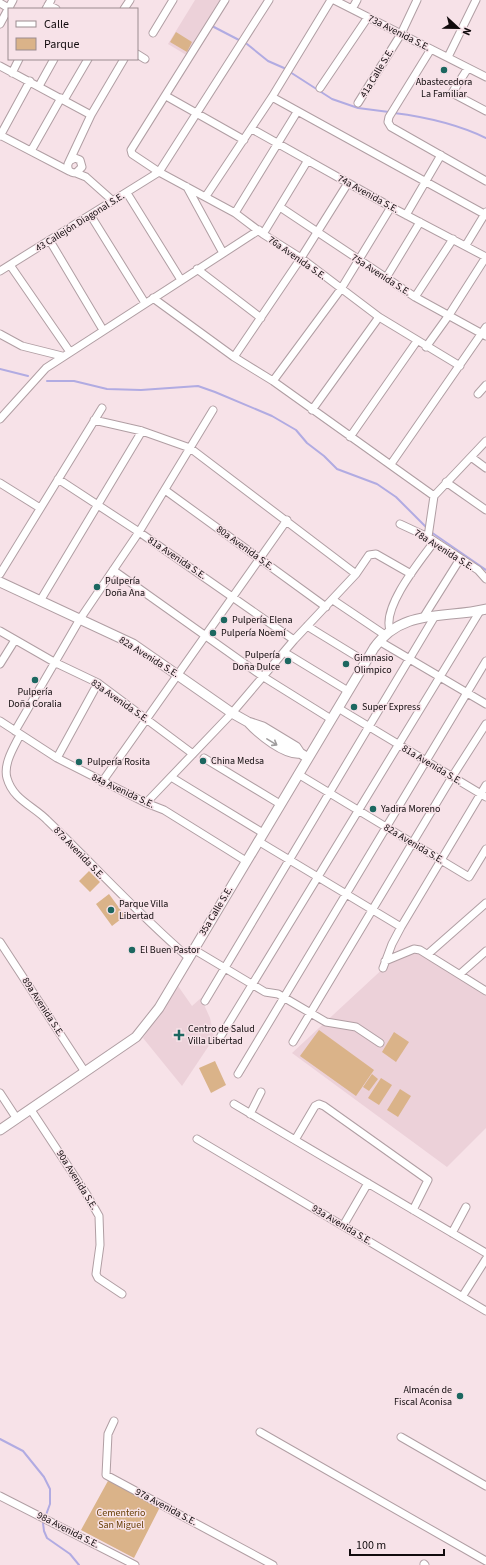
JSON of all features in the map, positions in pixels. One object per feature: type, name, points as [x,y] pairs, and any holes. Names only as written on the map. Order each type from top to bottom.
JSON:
[{"type":"street","points":[[153,33],[173,0]]},
{"type":"street","points":[[225,0],[166,96],[244,140]]},
{"type":"street","points":[[159,172],[269,0]]},
{"type":"street","points":[[206,196],[252,129],[331,0]]},
{"type":"street","name":"73a Avenida S.E.","points":[[334,0],[486,77]]},
{"type":"street","points":[[352,9],[357,0]]},
{"type":"street","name":"41a Calle S.E.","points":[[358,104],[401,34],[417,0]]},
{"type":"street","points":[[448,57],[476,0]]},
{"type":"street","points":[[0,24],[8,12]]},
{"type":"street","points":[[320,88],[368,17]]},
{"type":"street","points":[[431,49],[393,110],[388,122],[391,127],[486,181]]},
{"type":"street","points":[[138,55],[145,59]]},
{"type":"street","points":[[12,73],[18,60]]},
{"type":"street","points":[[39,86],[53,60]]},
{"type":"street","points":[[31,151],[87,60]]},
{"type":"street","points":[[113,201],[86,177],[75,161],[74,149],[123,60]]},
{"type":"street","points":[[0,66],[92,116]]},
{"type":"street","points":[[468,68],[452,93],[486,111]]},
{"type":"street","points":[[30,81],[0,135],[58,165],[86,177]]},
{"type":"street","name":"76a Avenida S.E.","points":[[166,96],[131,150],[132,154],[159,172],[235,213],[301,258],[379,317],[460,366]]},
{"type":"street","points":[[272,97],[486,214],[466,245]]},
{"type":"street","points":[[235,213],[297,112]]},
{"type":"street","name":"74a Avenida S.E.","points":[[252,129],[391,207],[466,245],[486,257]]},
{"type":"street","points":[[406,215],[441,155]]},
{"type":"street","points":[[0,419],[34,379],[62,356],[197,269],[261,232],[280,207],[308,160]]},
{"type":"street","points":[[58,165],[75,161]]},
{"type":"street","points":[[73,172],[68,166],[75,161]]},
{"type":"street","points":[[73,172],[82,169],[75,161]]},
{"type":"street","name":"43 Callejón Diagonal S.E.","points":[[0,271],[91,216],[159,172]]},
{"type":"street","points":[[234,357],[301,258],[348,183]]},
{"type":"street","points":[[187,187],[223,253]]},
{"type":"street","points":[[127,193],[181,280]]},
{"type":"street","name":"75a Avenida S.E.","points":[[280,207],[318,231],[358,260],[414,297],[485,332]]},
{"type":"street","points":[[273,381],[341,289],[391,207]]},
{"type":"street","points":[[91,216],[145,303]]},
{"type":"street","points":[[386,278],[420,222]]},
{"type":"street","points":[[414,297],[453,239]]},
{"type":"street","points":[[50,241],[103,330]]},
{"type":"street","points":[[426,346],[449,315],[486,257]]},
{"type":"street","points":[[10,265],[70,352]]},
{"type":"street","points":[[197,269],[261,318]]},
{"type":"street","points":[[154,298],[234,357],[273,381],[434,496]]},
{"type":"street","points":[[312,410],[379,317]]},
{"type":"street","points":[[391,464],[485,332]]},
{"type":"street","points":[[0,334],[22,346],[62,356]]},
{"type":"street","points":[[350,437],[417,341]]},
{"type":"street","points":[[478,394],[486,384]]},
{"type":"street","points":[[0,574],[102,408]]},
{"type":"street","name":"87a Avenida S.E.","points":[[188,957],[116,890],[47,819],[22,801],[16,794],[6,776],[7,764],[18,733],[54,662],[80,619],[139,532],[213,410]]},
{"type":"street","points":[[94,420],[142,431],[190,448],[287,520],[356,574]]},
{"type":"street","points":[[40,601],[99,505],[142,431]]},
{"type":"street","points":[[428,537],[434,496],[486,441]]},
{"type":"street","points":[[471,456],[486,468]]},
{"type":"street","name":"81a Avenida S.E.","points":[[58,479],[233,596],[294,640]]},
{"type":"street","points":[[446,482],[486,510]]},
{"type":"street","points":[[0,484],[40,508]]},
{"type":"street","name":"80a Avenida S.E.","points":[[165,490],[326,607]]},
{"type":"street","points":[[102,782],[287,520]]},
{"type":"street","name":"78a Avenida S.E.","points":[[400,524],[428,537],[460,560],[478,570],[486,579]]},
{"type":"street","points":[[385,635],[389,612],[410,574],[434,542]]},
{"type":"street","points":[[146,804],[232,713],[294,640],[356,574],[369,555],[376,554],[410,574]]},
{"type":"street","points":[[423,618],[460,560]]},
{"type":"street","points":[[113,570],[262,676],[331,719]]},
{"type":"street","name":"82a Avenida S.E.","points":[[0,582],[133,644],[232,713],[248,722],[259,734],[293,754],[304,756]]},
{"type":"street","points":[[333,600],[385,635],[411,659],[486,704]]},
{"type":"street","points":[[385,635],[406,622],[435,616],[483,610]]},
{"type":"street","points":[[219,1039],[319,878],[439,676],[483,610]]},
{"type":"street","points":[[205,1001],[411,659],[435,616]]},
{"type":"street","points":[[307,626],[356,656]]},
{"type":"street","name":"83a Avenida S.E.","points":[[0,631],[54,662],[98,683],[193,754]]},
{"type":"street","name":"35a Calle S.E.","points":[[0,1130],[136,1037],[155,1014],[298,774],[304,756],[331,719],[385,635]]},
{"type":"street","points":[[0,664],[15,640]]},
{"type":"street","points":[[284,652],[348,692]]},
{"type":"street","points":[[238,1074],[486,661]]},
{"type":"street","points":[[57,758],[98,683]]},
{"type":"street","name":"81a Avenida S.E.","points":[[338,708],[483,796]]},
{"type":"street","name":"84a Avenida S.E.","points":[[0,721],[57,758],[146,804],[164,810],[246,861]]},
{"type":"street","points":[[293,1042],[452,777],[486,724]]},
{"type":"street","points":[[204,758],[280,804]]},
{"type":"street","name":"82a Avenida S.E.","points":[[298,774],[469,877],[486,849]]},
{"type":"street","points":[[171,777],[263,833]]},
{"type":"street","points":[[486,786],[483,796],[441,860],[401,927],[384,964],[414,949],[428,954],[486,990]]},
{"type":"street","points":[[258,841],[401,927]]},
{"type":"street","points":[[428,954],[486,904]]},
{"type":"street","name":"89a Avenida S.E.","points":[[0,942],[85,1072]]},
{"type":"street","points":[[193,949],[265,992],[271,992],[284,997],[326,1022],[356,1026],[380,1044]]},
{"type":"street","points":[[460,974],[486,951]]},
{"type":"street","points":[[250,1114],[261,1092]]},
{"type":"street","points":[[0,1093],[17,1119]]},
{"type":"street","points":[[234,1104],[486,1253]]},
{"type":"street","points":[[295,1140],[315,1106],[319,1104],[324,1106],[428,1180],[413,1210]]},
{"type":"street","name":"90a Avenida S.E.","points":[[31,1110],[87,1195],[99,1216],[100,1245],[96,1274],[98,1278],[122,1294]]},
{"type":"street","name":"93a Avenida S.E.","points":[[197,1139],[486,1311]]},
{"type":"street","points":[[343,1226],[368,1183]]},
{"type":"street","points":[[452,1233],[466,1207]]},
{"type":"street","points":[[462,1297],[486,1259]]},
{"type":"street","name":"97a Avenida S.E.","points":[[114,1421],[108,1434],[106,1475],[273,1565]]},
{"type":"street","points":[[260,1432],[486,1561]]},
{"type":"street","points":[[401,1437],[486,1486]]},
{"type":"street","name":"98a Avenida S.E.","points":[[0,1496],[135,1565]]},
{"type":"shaded area","points":[[195,0],[223,0],[188,56],[168,44]]},
{"type":"shaded area","points":[[417,952],[486,995],[486,1128],[447,1167],[292,1053],[388,964]]},
{"type":"shaded area","name":"Centro de Salud Villa Libertad","points":[[178,986],[192,1006],[201,998],[210,1018],[214,1038],[182,1086],[143,1038]]},
{"type":"green space","points":[[176,32],[192,42],[187,52],[170,42]]},
{"type":"green space","points":[[89,871],[100,882],[90,892],[79,881]]},
{"type":"green space","name":"Parque Villa Libertad","points":[[109,894],[125,916],[112,926],[96,904]]},
{"type":"green space","points":[[319,1030],[374,1070],[356,1096],[300,1056]]},
{"type":"green space","points":[[394,1032],[409,1042],[396,1062],[382,1052]]},
{"type":"green space","points":[[215,1061],[226,1085],[211,1093],[199,1068]]},
{"type":"green space","points":[[372,1074],[378,1079],[369,1091],[363,1087]]},
{"type":"green space","points":[[381,1078],[392,1085],[379,1105],[368,1098]]},
{"type":"green space","points":[[400,1089],[411,1096],[398,1117],[387,1110]]},
{"type":"green space","name":"Cementerio San Miguel","points":[[109,1479],[160,1507],[134,1558],[81,1530]]},
{"type":"waterway","points":[[212,26],[239,40]]},
{"type":"waterway","points":[[247,44],[268,61],[284,68]]},
{"type":"waterway","points":[[290,72],[332,99],[358,108],[389,112]]},
{"type":"waterway","points":[[394,113],[441,122],[486,138]]},
{"type":"waterway","points":[[0,369],[28,376]]},
{"type":"waterway","points":[[47,381],[74,381],[107,389],[141,390],[198,386],[215,392],[272,416],[296,430],[307,443],[324,456],[337,469],[377,484],[396,497],[428,529]]},
{"type":"waterway","points":[[431,532],[486,570]]},
{"type":"waterway","points":[[0,1439],[23,1451],[44,1477],[50,1489],[50,1504],[43,1523],[44,1531],[47,1538],[70,1554],[79,1565]]},
{"type":"place","name":"Abastecedora La Familiar","points":[[444,70]]},
{"type":"place","name":"Pulpería Doña Ana","points":[[97,587]]},
{"type":"place","name":"Pulpería Elena","points":[[224,620]]},
{"type":"place","name":"Pulpería Noemí","points":[[213,633]]},
{"type":"place","name":"Pulpería Doña Dulce","points":[[288,661]]},
{"type":"place","name":"Gimnasio Olimpico","points":[[346,664]]},
{"type":"place","name":"Pulpería Doña Coralia","points":[[35,680]]},
{"type":"place","name":"Super Express","points":[[354,707]]},
{"type":"place","name":"China Medsa","points":[[203,761]]},
{"type":"place","name":"Pulpería Rosita","points":[[79,762]]},
{"type":"place","name":"Yadira Moreno","points":[[373,809]]},
{"type":"place","name":"Parque Villa Libertad","points":[[111,910]]},
{"type":"place","name":"El Buen Pastor","points":[[132,950]]},
{"type":"place","name":"Centro de Salud Villa Libertad","points":[[179,1035]]},
{"type":"place","name":"Almacén de Fiscal Aconisa","points":[[460,1396]]}]
